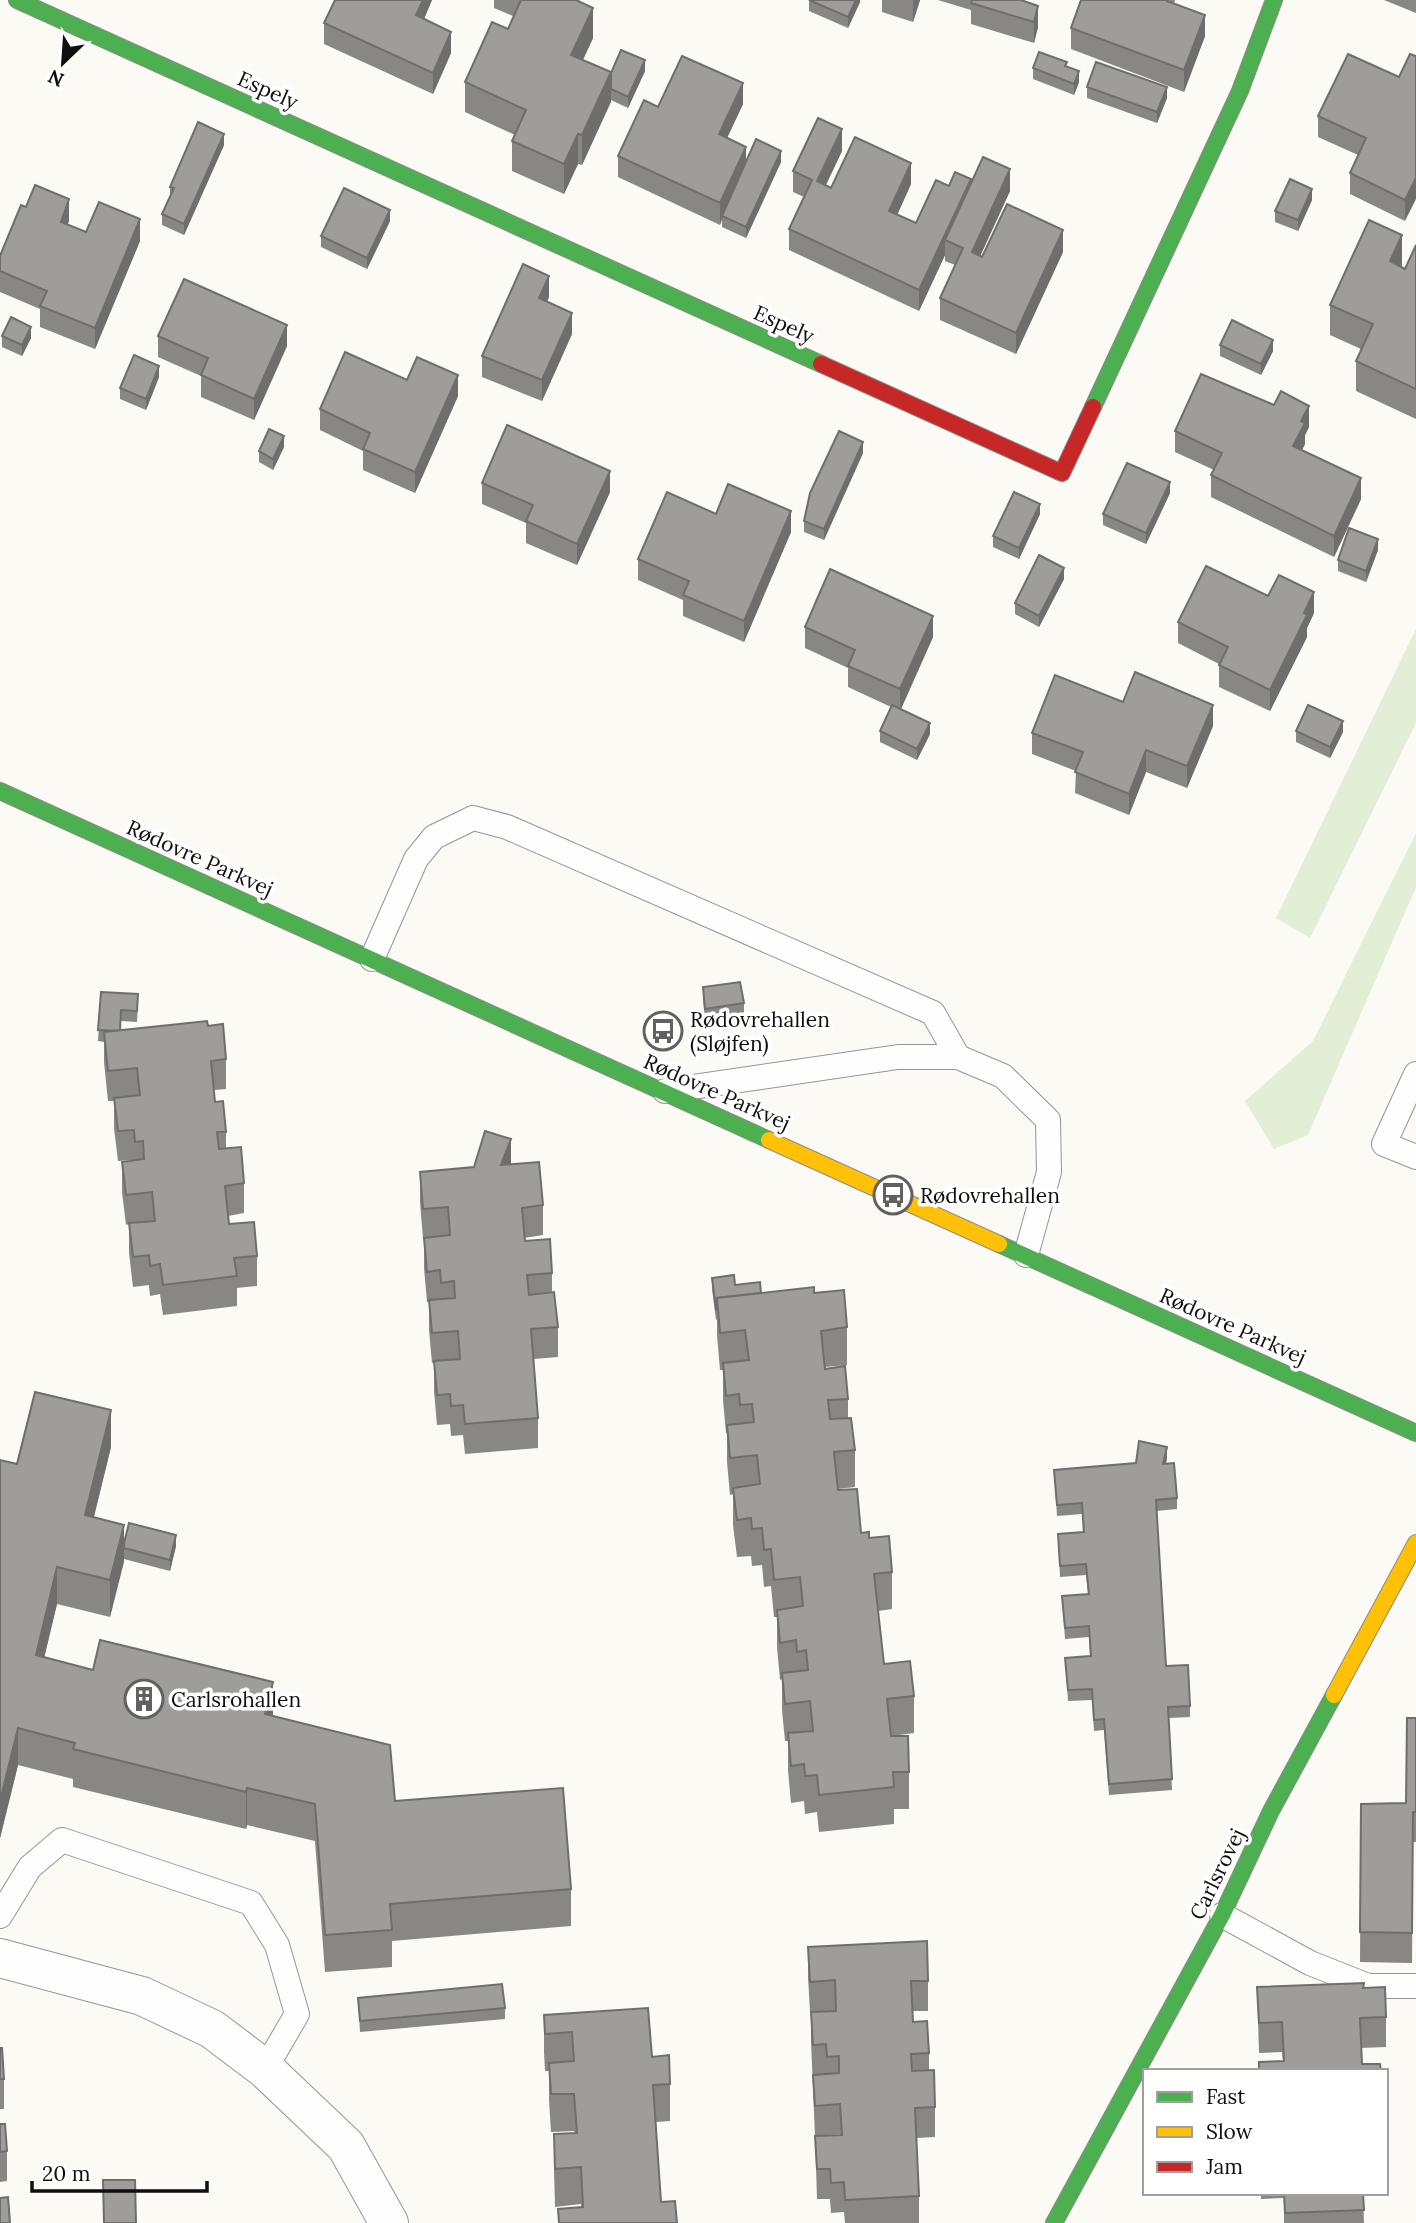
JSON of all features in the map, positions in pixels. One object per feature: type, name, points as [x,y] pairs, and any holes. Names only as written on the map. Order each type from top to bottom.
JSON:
[{"type":"street","name":"Espely","points":[[18,0],[1062,473],[1240,91],[1274,0]]},
{"type":"street","name":"Rødovre Parkvej","points":[[0,791],[1416,1433]]},
{"type":"street","name":"Carlsrovej","points":[[1054,2223],[1222,1915],[1270,1811],[1416,1543]]},
{"type":"street","points":[[0,1958],[142,1996],[212,2029],[265,2069],[346,2146],[390,2223]]},
{"type":"lane","points":[[372,959],[416,859],[435,837],[473,818],[507,827],[933,1013],[958,1057]]},
{"type":"lane","points":[[664,1092],[898,1057],[958,1057],[1003,1076],[1048,1119],[1049,1172],[1026,1255]]},
{"type":"lane","points":[[1416,1074],[1384,1144],[1416,1157]]},
{"type":"lane","points":[[0,1916],[30,1867],[62,1840],[251,1903],[277,1945],[297,2014],[265,2069]]},
{"type":"lane","points":[[1222,1915],[1310,1963],[1368,1986],[1416,1986]]},
{"type":"green space","points":[[1416,629],[1416,723],[1310,938],[1276,918]]},
{"type":"green space","points":[[1416,833],[1416,887],[1308,1135],[1274,1149],[1245,1101],[1313,1041]]},
{"type":"building","points":[[335,0],[423,0],[416,15],[451,32],[433,73],[324,23]]},
{"type":"building","points":[[521,0],[576,0],[593,8],[571,55],[611,72],[582,135],[578,134],[564,164],[512,141],[526,110],[465,82],[492,22],[508,29]]},
{"type":"building","points":[[809,0],[856,0],[848,17]]},
{"type":"building","points":[[972,0],[1021,0],[1038,6],[1034,22],[971,3]]},
{"type":"building","points":[[1081,0],[1167,0],[1205,15],[1184,70],[1071,28]]},
{"type":"building","points":[[621,50],[645,60],[628,97],[611,89],[611,73]]},
{"type":"building","points":[[1039,52],[1067,62],[1065,66],[1079,71],[1074,84],[1033,68]]},
{"type":"building","points":[[1348,54],[1399,77],[1410,54],[1416,56],[1416,178],[1405,200],[1350,173],[1366,138],[1318,116]]},
{"type":"building","points":[[682,56],[743,83],[719,134],[746,147],[720,203],[618,156],[644,100],[658,107]]},
{"type":"building","points":[[1096,62],[1167,87],[1157,112],[1087,87]]},
{"type":"building","points":[[818,118],[842,129],[817,181],[831,188],[855,137],[911,163],[889,211],[916,223],[936,180],[949,186],[955,172],[971,179],[919,290],[789,229],[812,180],[793,171]]},
{"type":"building","points":[[198,122],[224,134],[184,224],[162,214],[174,188],[170,187]]},
{"type":"building","points":[[756,139],[781,151],[746,227],[722,216]]},
{"type":"building","points":[[983,157],[1010,169],[972,252],[982,257],[1007,204],[1063,230],[1016,333],[940,298],[963,248],[945,240]]},
{"type":"building","points":[[1290,179],[1312,189],[1298,220],[1275,211]]},
{"type":"building","points":[[35,185],[69,199],[61,222],[86,232],[99,202],[140,219],[95,328],[40,306],[47,291],[0,271],[0,256],[21,205],[26,207]]},
{"type":"building","points":[[344,188],[390,210],[367,258],[321,236]]},
{"type":"building","points":[[1369,220],[1402,235],[1390,261],[1405,269],[1416,245],[1416,389],[1356,361],[1373,324],[1330,305]]},
{"type":"building","points":[[523,264],[549,276],[539,298],[572,313],[542,380],[482,356]]},
{"type":"building","points":[[184,279],[287,325],[254,399],[201,375],[208,358],[158,336]]},
{"type":"building","points":[[11,317],[31,327],[22,345],[2,336]]},
{"type":"building","points":[[1232,320],[1273,340],[1261,364],[1220,345]]},
{"type":"building","points":[[345,352],[407,380],[417,357],[458,375],[415,472],[363,449],[370,433],[320,409]]},
{"type":"building","points":[[134,355],[159,366],[146,399],[120,388]]},
{"type":"building","points":[[1201,374],[1274,405],[1281,391],[1309,406],[1301,421],[1305,423],[1293,446],[1361,478],[1334,536],[1211,475],[1222,453],[1175,431]]},
{"type":"building","points":[[507,425],[610,471],[577,544],[526,521],[533,505],[482,483]]},
{"type":"building","points":[[269,429],[284,436],[273,459],[259,451]]},
{"type":"building","points":[[839,431],[863,442],[824,529],[804,521],[810,493]]},
{"type":"building","points":[[1127,463],[1170,482],[1146,533],[1103,514]]},
{"type":"building","points":[[728,484],[791,511],[744,621],[683,595],[689,581],[638,559],[667,492],[716,514]]},
{"type":"building","points":[[1014,492],[1040,504],[1019,548],[993,536]]},
{"type":"building","points":[[1349,528],[1378,539],[1366,571],[1338,560]]},
{"type":"building","points":[[1039,555],[1064,568],[1039,616],[1015,603]]},
{"type":"building","points":[[1206,566],[1268,596],[1279,575],[1314,592],[1304,613],[1307,615],[1270,690],[1219,665],[1228,647],[1178,622]]},
{"type":"building","points":[[830,569],[933,616],[900,689],[848,666],[855,650],[805,627]]},
{"type":"building","points":[[1135,672],[1213,705],[1187,766],[1146,750],[1129,794],[1075,772],[1083,752],[1032,733],[1055,675],[1123,702]]},
{"type":"building","points":[[892,705],[930,723],[917,749],[880,731]]},
{"type":"building","points":[[1308,705],[1343,721],[1330,747],[1296,731]]},
{"type":"building","points":[[740,982],[744,1003],[705,1009],[703,987]]},
{"type":"building","points":[[101,992],[138,994],[137,1011],[121,1010],[120,1031],[98,1030]]},
{"type":"building","points":[[207,1021],[208,1026],[223,1024],[226,1059],[211,1061],[215,1102],[223,1101],[226,1132],[217,1132],[219,1149],[241,1147],[244,1183],[225,1186],[229,1224],[254,1222],[257,1256],[234,1258],[237,1276],[163,1285],[160,1264],[150,1266],[149,1255],[133,1257],[129,1223],[155,1221],[152,1192],[126,1195],[122,1162],[144,1159],[143,1141],[135,1142],[134,1130],[118,1131],[114,1098],[140,1095],[137,1068],[108,1071],[104,1032]]},
{"type":"building","points":[[485,1131],[511,1139],[501,1165],[539,1162],[543,1205],[522,1208],[525,1241],[550,1239],[552,1273],[527,1275],[529,1295],[554,1292],[558,1327],[531,1329],[538,1418],[465,1424],[463,1405],[451,1406],[450,1394],[437,1395],[434,1361],[460,1359],[458,1331],[432,1333],[429,1300],[455,1298],[454,1281],[441,1283],[440,1270],[427,1272],[424,1238],[450,1235],[448,1207],[423,1209],[420,1172],[474,1167]]},
{"type":"building","points":[[734,1275],[735,1285],[760,1282],[761,1293],[717,1298],[716,1309],[712,1278]]},
{"type":"building","points":[[814,1287],[814,1293],[844,1290],[847,1327],[821,1331],[825,1369],[845,1366],[848,1399],[828,1400],[830,1419],[851,1418],[855,1450],[834,1452],[838,1490],[857,1489],[861,1533],[869,1532],[869,1538],[889,1536],[892,1572],[874,1574],[884,1664],[910,1661],[914,1696],[887,1699],[891,1736],[908,1736],[909,1772],[893,1772],[894,1787],[819,1795],[817,1775],[805,1776],[804,1764],[791,1766],[788,1733],[813,1731],[810,1701],[785,1704],[782,1673],[808,1670],[806,1650],[797,1652],[796,1640],[780,1643],[777,1610],[803,1606],[800,1577],[774,1580],[771,1549],[764,1550],[762,1528],[752,1529],[751,1518],[737,1520],[733,1488],[760,1484],[757,1455],[730,1458],[727,1425],[754,1422],[752,1404],[740,1405],[739,1394],[726,1396],[723,1363],[749,1360],[745,1330],[720,1333],[717,1298]]},
{"type":"building","name":"Carlsrohallen","points":[[35,1392],[111,1410],[85,1515],[124,1525],[110,1580],[57,1567],[36,1655],[93,1670],[100,1640],[273,1682],[265,1714],[390,1745],[395,1801],[563,1788],[571,1889],[390,1904],[392,1930],[325,1935],[315,1804],[247,1788],[246,1792],[73,1749],[75,1743],[18,1728],[0,1801],[0,1460],[17,1464]]},
{"type":"building","points":[[1139,1441],[1167,1447],[1163,1464],[1174,1463],[1177,1498],[1156,1500],[1166,1666],[1188,1665],[1190,1706],[1168,1707],[1172,1779],[1109,1784],[1104,1719],[1094,1720],[1092,1689],[1068,1690],[1065,1658],[1091,1656],[1089,1626],[1065,1628],[1062,1596],[1089,1594],[1086,1564],[1060,1566],[1058,1534],[1084,1532],[1082,1503],[1057,1505],[1054,1470],[1136,1463]]},
{"type":"building","points":[[129,1523],[176,1535],[170,1560],[124,1548]]},
{"type":"building","points":[[1407,1718],[1416,1718],[1412,1933],[1360,1932],[1361,1804],[1406,1803]]},
{"type":"building","points":[[927,1941],[928,1981],[911,1981],[913,2022],[927,2021],[929,2053],[911,2054],[912,2071],[934,2070],[935,2107],[915,2108],[919,2196],[845,2200],[844,2182],[831,2183],[830,2169],[817,2169],[815,2136],[842,2135],[840,2104],[815,2106],[813,2075],[839,2073],[839,2056],[827,2057],[826,2044],[813,2045],[811,2012],[836,2011],[835,1980],[810,1982],[808,1947]]},
{"type":"building","points":[[1364,1983],[1363,1988],[1385,1987],[1386,2017],[1360,2018],[1362,2064],[1380,2064],[1381,2069],[1259,2069],[1259,2062],[1284,2061],[1282,2022],[1259,2023],[1257,1987]]},
{"type":"building","points":[[502,1984],[505,2008],[360,2021],[358,1998]]},
{"type":"building","points":[[648,2008],[652,2057],[669,2055],[670,2084],[653,2085],[661,2202],[675,2201],[677,2223],[559,2223],[558,2209],[583,2207],[581,2167],[555,2169],[554,2134],[577,2133],[574,2094],[551,2094],[549,2063],[574,2061],[572,2032],[545,2034],[544,2015]]},
{"type":"building","points":[[2,2048],[4,2079],[0,2079]]},
{"type":"building","points":[[0,2124],[5,2124],[7,2151],[0,2152]]},
{"type":"building","points":[[103,2180],[135,2180],[136,2223],[104,2223]]},
{"type":"building","points":[[1284,2195],[1363,2195],[1364,2210],[1285,2213]]},
{"type":"building","points":[[8,2197],[10,2223],[0,2223],[0,2198]]},
{"type":"traffic: fast","points":[[17,0],[821,364]]},
{"type":"traffic: fast","points":[[1093,407],[1240,91],[1274,0]]},
{"type":"traffic: fast","points":[[0,791],[769,1140]]},
{"type":"traffic: fast","points":[[999,1244],[1416,1433]]},
{"type":"traffic: fast","points":[[1054,2223],[1222,1915],[1271,1811],[1334,1695]]},
{"type":"traffic: slow","points":[[769,1140],[999,1244]]},
{"type":"traffic: slow","points":[[1334,1695],[1416,1543]]},
{"type":"traffic: jam","points":[[821,364],[1062,473],[1093,407]]},
{"type":"place","name":"Rødovrehallen (Sløjfen)","points":[[663,1031]]},
{"type":"place","name":"Rødovrehallen","points":[[893,1195]]},
{"type":"place","name":"Carlsrohallen","points":[[144,1699]]}]
